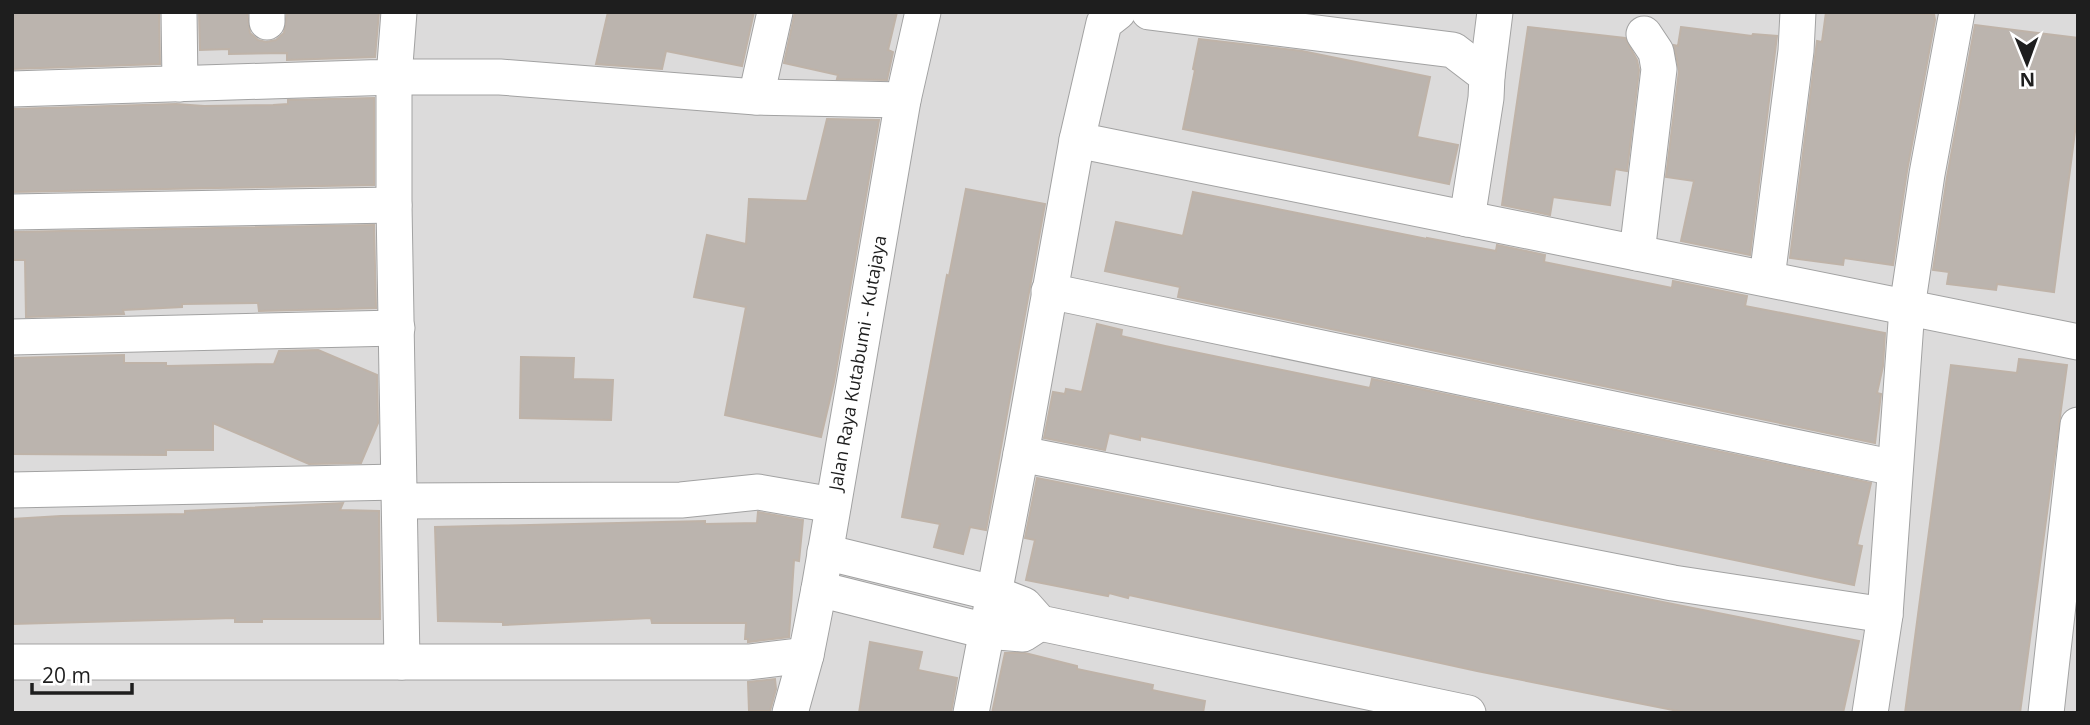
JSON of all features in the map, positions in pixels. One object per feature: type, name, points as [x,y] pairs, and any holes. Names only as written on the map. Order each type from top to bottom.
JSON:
[{"type":"street","points":[[179,12],[180,84]]},
{"type":"street","points":[[400,12],[394,77],[394,205],[402,662]]},
{"type":"street","points":[[757,97],[775,12]]},
{"type":"street","name":"Jalan Raya Kutabumi - Kutajaya","points":[[790,713],[806,654],[903,100],[923,12]]},
{"type":"street","points":[[971,713],[1077,140],[1104,23],[1118,12]]},
{"type":"street","points":[[1149,12],[1453,50],[1487,76]]},
{"type":"street","points":[[1467,219],[1486,98],[1495,12]]},
{"type":"street","points":[[1767,278],[1797,51],[1798,12]]},
{"type":"street","points":[[1870,713],[1885,615],[1907,308],[1927,174],[1957,12]]},
{"type":"street","points":[[1637,253],[1659,69],[1656,52],[1644,34]]},
{"type":"street","points":[[12,89],[394,77],[500,77],[757,97],[903,100]]},
{"type":"street","points":[[1077,140],[2078,342]]},
{"type":"street","points":[[12,212],[394,205]]},
{"type":"street","points":[[1049,291],[1895,468]]},
{"type":"street","points":[[12,337],[397,328]]},
{"type":"street","points":[[2046,713],[2073,510],[2078,425]]},
{"type":"street","points":[[1021,454],[1674,583],[1885,615]]},
{"type":"street","points":[[12,490],[399,491],[681,500],[758,492],[833,505]]},
{"type":"street","points":[[825,552],[993,593],[1024,605],[1040,624],[1468,713]]},
{"type":"street","points":[[818,589],[986,631],[1023,634],[1040,624]]},
{"type":"street","points":[[12,662],[749,662],[806,654]]},
{"type":"shaded area","points":[[12,12],[2078,12],[2078,713],[12,713]]},
{"type":"building","points":[[12,12],[159,12],[160,64],[12,69]]},
{"type":"building","points":[[199,12],[247,12],[250,33],[258,40],[266,42],[276,40],[284,33],[287,12],[379,12],[375,57],[287,60],[287,53],[229,54],[229,49],[200,50]]},
{"type":"building","points":[[608,12],[754,12],[742,66],[666,51],[662,69],[596,64]]},
{"type":"building","points":[[795,12],[897,12],[888,50],[893,52],[887,80],[837,79],[838,75],[784,63]]},
{"type":"building","points":[[1826,12],[1934,14],[1893,265],[1844,258],[1843,265],[1790,258],[1817,41],[1822,42]]},
{"type":"building","points":[[1975,25],[2078,38],[2078,109],[2054,292],[1997,284],[1996,290],[1947,284],[1949,272],[1933,270]]},
{"type":"building","points":[[1528,27],[1625,38],[1637,60],[1639,70],[1627,171],[1615,169],[1610,205],[1553,197],[1550,215],[1502,205]]},
{"type":"building","points":[[1681,27],[1752,36],[1777,36],[1750,255],[1681,241],[1694,181],[1666,177],[1679,71],[1674,45],[1678,46]]},
{"type":"building","points":[[1199,39],[1302,51],[1430,77],[1417,137],[1458,145],[1449,184],[1183,129]]},
{"type":"building","points":[[374,98],[374,185],[12,192],[12,109],[176,104],[273,105],[288,104],[288,100]]},
{"type":"building","points":[[827,119],[879,120],[834,382],[821,437],[725,415],[746,307],[694,297],[707,235],[746,244],[749,199],[807,201]]},
{"type":"building","points":[[966,189],[1045,204],[986,530],[970,527],[963,554],[934,547],[940,524],[902,517],[947,275],[949,276]]},
{"type":"building","points":[[1193,192],[1427,239],[1496,251],[1497,245],[1545,255],[1544,262],[1672,288],[1673,281],[1747,296],[1745,306],[1885,333],[1883,366],[1877,393],[1881,394],[1875,443],[1178,297],[1180,287],[1105,271],[1116,222],[1183,236]]},
{"type":"building","points":[[374,225],[376,308],[259,311],[258,303],[182,304],[182,307],[123,310],[124,314],[26,317],[25,260],[12,260],[12,232]]},
{"type":"building","points":[[1097,324],[1122,330],[1121,336],[1165,346],[1370,388],[1372,379],[1871,483],[1857,545],[1862,546],[1854,585],[1140,436],[1140,440],[1109,433],[1105,450],[1044,438],[1053,392],[1065,394],[1066,389],[1082,392]]},
{"type":"building","points":[[318,350],[377,375],[378,423],[361,463],[309,464],[213,423],[213,450],[166,450],[166,455],[12,454],[12,358],[124,355],[124,363],[166,363],[166,366],[274,364],[279,351]]},
{"type":"building","points":[[521,357],[574,358],[573,379],[613,380],[611,420],[520,418]]},
{"type":"building","points":[[2019,359],[2067,365],[2020,713],[1905,713],[1951,365],[2017,373]]},
{"type":"building","points":[[1037,478],[1859,641],[1843,713],[1688,713],[1477,671],[1129,595],[1128,598],[1109,593],[1108,596],[1026,580],[1035,540],[1025,538]]},
{"type":"building","points":[[343,503],[340,510],[379,511],[380,619],[262,619],[262,622],[235,622],[235,618],[12,624],[12,519],[185,514],[185,511]]},
{"type":"building","points":[[758,512],[803,520],[799,561],[794,560],[789,637],[748,642],[748,639],[745,639],[746,623],[652,623],[651,618],[503,625],[503,622],[438,621],[435,527],[705,521],[705,524],[757,523]]},
{"type":"building","points":[[870,642],[922,652],[918,670],[957,678],[951,713],[859,713]]},
{"type":"building","points":[[1005,653],[1025,653],[1077,666],[1077,669],[1153,685],[1152,690],[1205,701],[1203,713],[992,713]]},
{"type":"building","points":[[775,679],[776,689],[770,711],[749,711],[748,682]]}]
